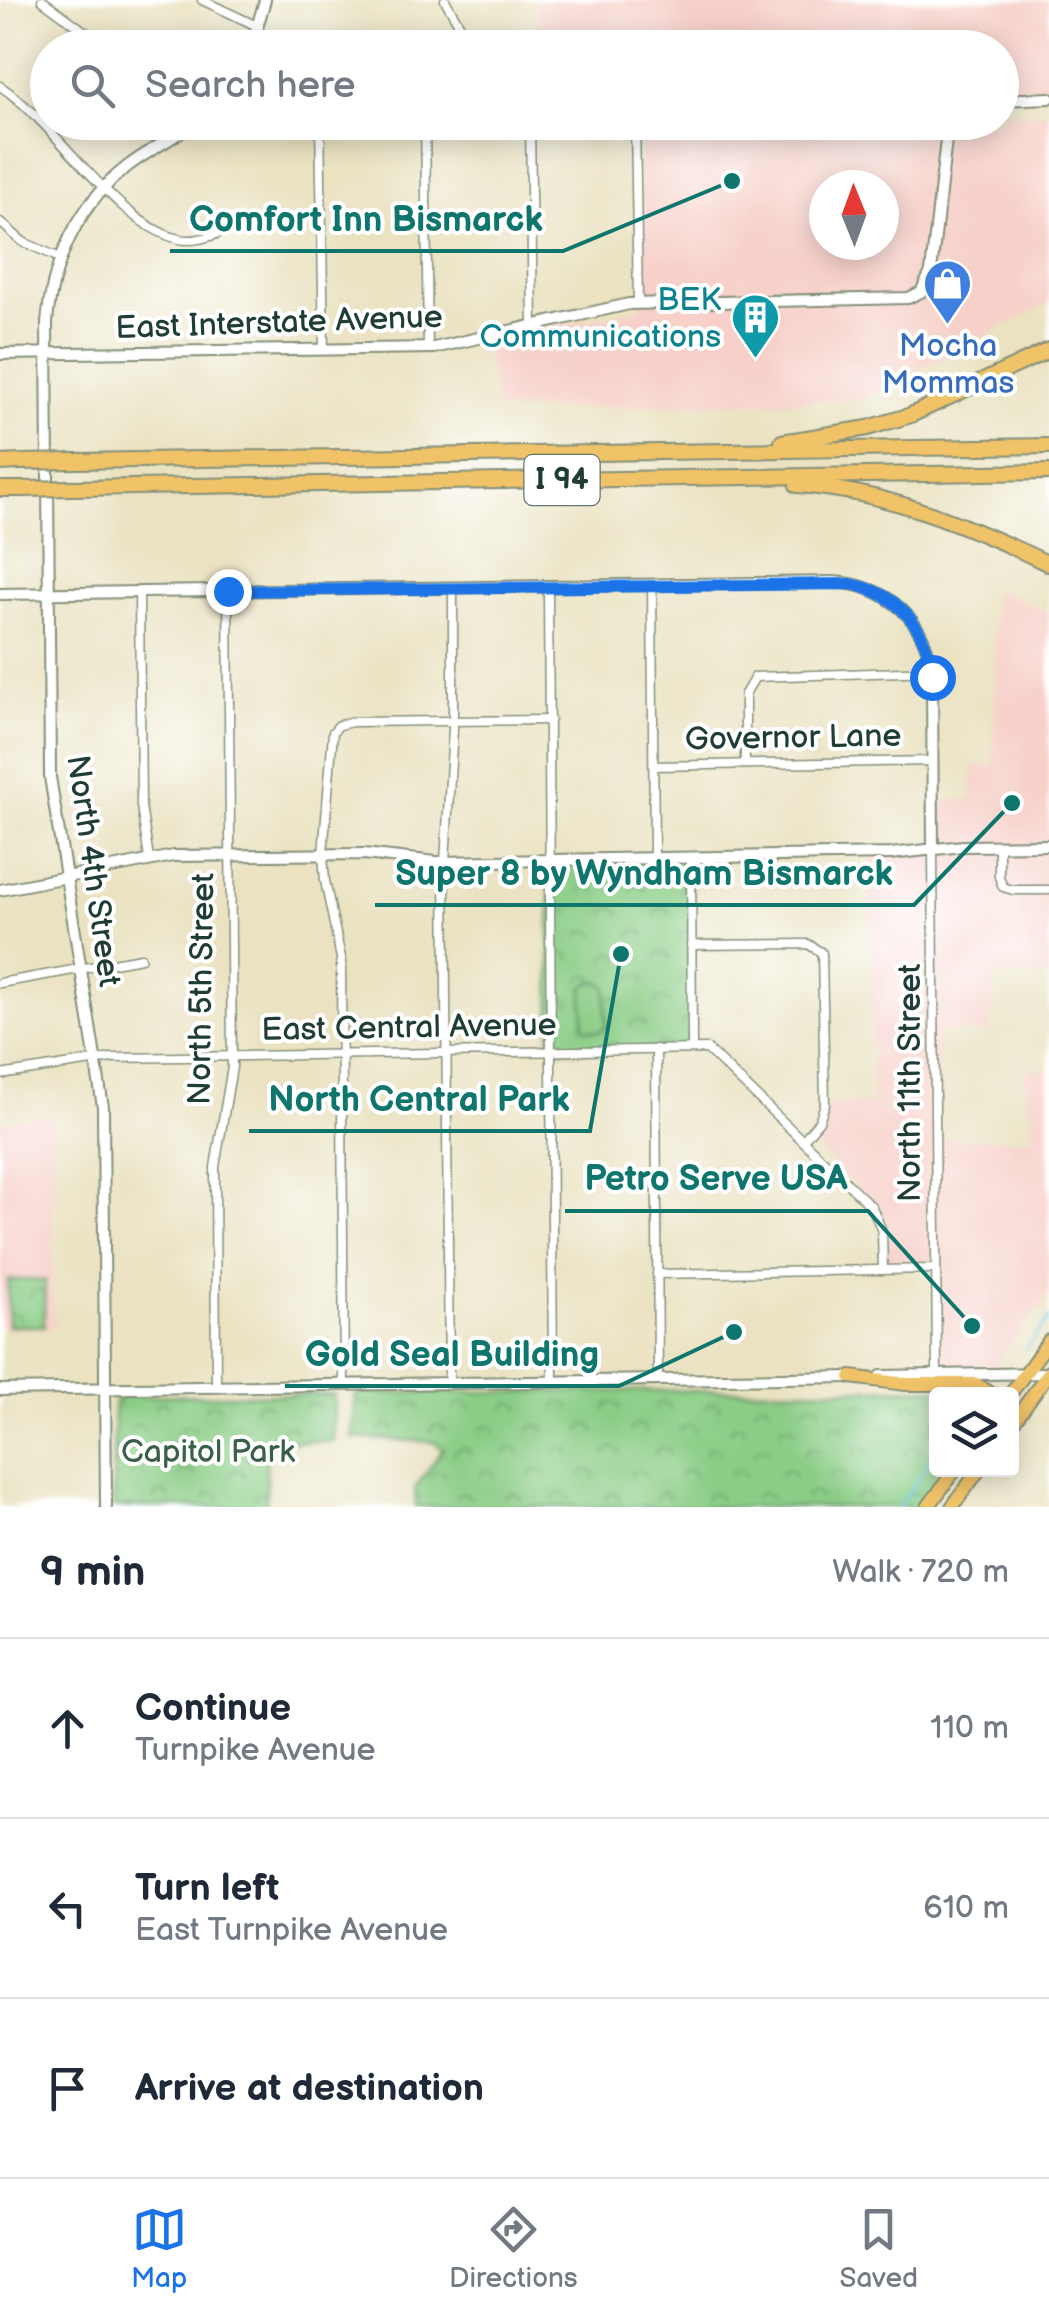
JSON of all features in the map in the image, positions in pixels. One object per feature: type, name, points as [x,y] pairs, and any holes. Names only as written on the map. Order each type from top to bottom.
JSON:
[{"type":"highway","points":[[630,453],[753,446],[868,428],[939,404],[1049,350]]},
{"type":"highway","name":"I 94","points":[[0,463],[1049,446]]},
{"type":"highway","name":"I 94","points":[[0,489],[1049,472]]},
{"type":"highway","points":[[576,480],[781,484],[839,490],[930,513],[1049,564]]},
{"type":"main road","points":[[1015,1387],[1049,1341]]},
{"type":"main road","points":[[1019,1414],[1049,1373]]},
{"type":"main road","points":[[851,1377],[981,1387]]},
{"type":"main road","points":[[928,1507],[950,1477]]},
{"type":"main road","points":[[952,1507],[974,1477]]},
{"type":"street","points":[[42,0],[83,30]]},
{"type":"street","points":[[202,0],[259,27]]},
{"type":"street","points":[[258,30],[265,0]]},
{"type":"street","points":[[445,0],[462,30]]},
{"type":"street","points":[[0,86],[30,109]]},
{"type":"street","points":[[1019,99],[1049,98]]},
{"type":"street","points":[[60,140],[140,219],[164,234],[188,240],[218,234]]},
{"type":"street","name":"North 4th Street","points":[[106,1507],[104,1140],[97,1059],[50,777],[46,354],[51,291],[60,258],[76,224],[105,186],[167,140]]},
{"type":"street","points":[[320,140],[324,350]]},
{"type":"street","points":[[425,140],[428,348]]},
{"type":"street","points":[[530,140],[533,326]]},
{"type":"street","points":[[635,140],[638,304]]},
{"type":"street","name":"East Interstate Avenue","points":[[0,354],[428,348],[638,304],[892,300],[918,294],[931,272],[946,140]]},
{"type":"street","points":[[0,222],[23,242],[60,258]]},
{"type":"street","points":[[0,594],[834,582],[866,588],[889,598],[910,617],[924,640],[932,671],[934,850]]},
{"type":"street","points":[[652,585],[654,858]]},
{"type":"street","points":[[548,586],[553,1382]]},
{"type":"street","points":[[449,1384],[444,862],[453,720],[452,588]]},
{"type":"street","name":"North 5th Street","points":[[216,1388],[216,1167],[232,1056],[228,591]]},
{"type":"street","points":[[139,592],[141,806],[149,859]]},
{"type":"street","points":[[745,764],[745,694],[754,677],[932,671]]},
{"type":"street","points":[[344,1386],[340,946],[326,889],[323,854],[335,728],[352,722],[550,720]]},
{"type":"street","name":"Governor Lane","points":[[654,766],[933,761]]},
{"type":"street","points":[[0,890],[149,859],[230,855],[323,854],[444,862],[890,854],[1049,845]]},
{"type":"street","points":[[999,846],[999,877],[1003,887],[1049,890]]},
{"type":"street","name":"North 11th Street","points":[[934,850],[937,1376]]},
{"type":"street","points":[[690,857],[692,1048]]},
{"type":"street","points":[[691,946],[808,944],[822,953],[825,1104],[819,1121],[804,1140]]},
{"type":"street","points":[[0,983],[141,958]]},
{"type":"street","points":[[656,1048],[658,1380]]},
{"type":"street","name":"East Central Avenue","points":[[0,1075],[97,1059],[707,1048],[877,1214],[882,1231],[883,1270]]},
{"type":"street","points":[[657,1274],[936,1268]]},
{"type":"street","points":[[0,1390],[1049,1373]]},
{"type":"shaded area","points":[[537,0],[1049,0],[1049,88],[1019,89],[1019,30],[538,30]]},
{"type":"shaded area","points":[[1019,113],[1049,113],[1049,303],[860,399],[498,410],[484,343],[641,309],[641,140],[1019,140]]},
{"type":"shaded area","points":[[994,590],[1049,613],[1049,976],[993,976],[990,1032],[938,1031],[938,1139],[1032,1139],[1033,1108],[1024,1108],[1026,1069],[1049,1069],[1049,1295],[991,1368],[940,1369],[939,1266],[886,1266],[887,1229],[883,1216],[811,1140],[826,1117],[829,1104],[872,1104],[870,851],[936,845],[937,801],[972,799],[973,766],[994,767]]},
{"type":"shaded area","points":[[52,1114],[54,1328],[0,1328],[0,1123]]},
{"type":"green space","points":[[691,857],[692,1048],[551,1050],[550,860]]},
{"type":"green space","points":[[590,982],[601,982],[606,988],[606,1027],[599,1032],[584,1028],[583,989]]},
{"type":"green space","points":[[8,1280],[45,1280],[44,1326],[8,1326]]},
{"type":"green space","points":[[929,1388],[929,1477],[941,1477],[920,1507],[416,1507],[415,1488],[443,1449],[434,1442],[352,1438],[356,1393]]},
{"type":"green space","name":"Capitol Park","points":[[334,1394],[333,1442],[267,1441],[266,1507],[113,1507],[114,1400],[121,1400],[121,1396]]},
{"type":"waterway","points":[[1025,1350],[1049,1319]]},
{"type":"waterway","points":[[899,1507],[929,1462]]},
{"type":"place","name":"Comfort Inn Bismarck","points":[[732,181]]},
{"type":"place","name":"Mocha Mommas","points":[[948,326]]},
{"type":"place","name":"BEK Communications","points":[[756,360]]},
{"type":"place","name":"Super 8 by Wyndham Bismarck","points":[[1012,803]]},
{"type":"place","name":"North Central Park","points":[[621,954]]},
{"type":"place","name":"Petro Serve USA","points":[[972,1326]]},
{"type":"place","name":"Gold Seal Building","points":[[734,1332]]},
{"type":"route","points":[[228,591],[834,582],[882,594],[910,617],[928,650],[932,677]]}]
